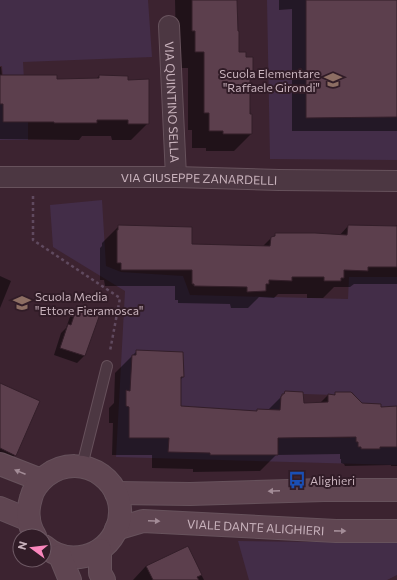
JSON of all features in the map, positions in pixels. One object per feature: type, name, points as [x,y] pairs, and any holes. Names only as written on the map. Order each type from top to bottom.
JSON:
[{"type":"street","name":"VIA QUINTINO SELLA","points":[[169,26],[176,177]]},
{"type":"street","name":"VIA GIUSEPPE ZANARDELLI","points":[[0,177],[176,177],[397,181]]},
{"type":"street","points":[[0,464],[41,480]]},
{"type":"street","points":[[32,528],[28,505],[32,492],[41,480],[52,471],[67,466],[82,466],[96,471],[108,480],[116,493],[120,509],[116,529],[110,541],[100,550],[82,557],[71,558],[52,551]]},
{"type":"street","points":[[116,493],[190,494],[324,490],[397,490]]},
{"type":"street","points":[[0,508],[32,528]]},
{"type":"street","name":"VIALE DANTE ALIGHIERI","points":[[116,529],[143,521],[336,531],[397,531]]},
{"type":"street","points":[[100,550],[100,573],[104,580]]},
{"type":"street","points":[[52,551],[70,580]]},
{"type":"lane","points":[[82,466],[107,366]]},
{"type":"path","points":[[34,177],[33,240],[120,298],[107,366]]},
{"type":"shaded area","points":[[0,0],[148,0],[152,57],[23,62],[24,80],[3,80],[2,66],[0,66]]},
{"type":"shaded area","points":[[267,0],[306,0],[306,117],[397,117],[397,160],[270,159]]},
{"type":"shaded area","points":[[0,104],[3,104],[3,122],[23,122],[28,120],[28,140],[0,140]]},
{"type":"shaded area","points":[[102,200],[106,266],[121,272],[183,276],[190,295],[348,299],[349,277],[397,277],[397,406],[381,411],[380,404],[363,403],[356,408],[357,398],[352,392],[336,392],[335,395],[303,394],[303,392],[285,391],[281,397],[280,415],[275,410],[258,409],[257,412],[179,409],[181,377],[184,377],[183,355],[181,352],[137,351],[136,355],[132,355],[131,391],[126,391],[126,406],[129,407],[129,438],[160,438],[169,435],[168,451],[209,450],[210,455],[226,455],[227,453],[278,454],[279,432],[285,432],[285,438],[303,438],[303,435],[350,438],[350,432],[356,433],[356,442],[358,442],[358,447],[361,447],[362,449],[397,447],[397,465],[116,457],[125,291],[53,247],[50,205]]},
{"type":"shaded area","points":[[238,541],[397,543],[397,575],[387,580],[249,580]]},
{"type":"building","points":[[192,0],[237,0],[239,52],[246,52],[246,57],[253,57],[253,76],[250,77],[250,114],[252,114],[252,134],[223,134],[223,131],[209,131],[209,113],[204,113],[204,52],[195,52],[195,31],[192,31]]},
{"type":"building","points":[[306,0],[397,0],[397,117],[306,118]]},
{"type":"building","points":[[0,75],[57,75],[57,79],[99,78],[99,75],[128,76],[128,80],[149,79],[149,124],[128,124],[128,120],[97,120],[97,123],[3,122],[3,104],[0,104]]},
{"type":"building","points":[[118,225],[192,227],[192,244],[270,246],[271,237],[275,236],[275,233],[347,235],[348,225],[397,226],[397,267],[368,267],[368,271],[344,270],[344,278],[341,278],[341,281],[324,281],[324,277],[292,277],[292,281],[269,280],[269,284],[266,284],[266,291],[247,292],[247,287],[194,286],[194,284],[192,284],[192,270],[121,270],[121,263],[117,263]]},
{"type":"building","points":[[77,306],[100,314],[85,356],[60,348],[68,324],[71,325]]},
{"type":"building","points":[[136,350],[183,352],[184,377],[181,377],[181,406],[257,411],[257,409],[280,410],[281,396],[285,391],[303,392],[304,403],[328,402],[328,394],[335,395],[335,392],[351,392],[362,403],[381,404],[381,407],[397,406],[397,447],[361,449],[361,447],[358,447],[356,437],[278,438],[278,455],[210,455],[210,453],[168,452],[169,438],[129,438],[129,407],[126,406],[126,390],[130,391],[132,355],[136,355]]},
{"type":"building","points":[[0,383],[40,401],[16,456],[0,448]]},
{"type":"building","points":[[188,546],[202,575],[197,577],[199,580],[153,580],[146,566]]},
{"type":"place","name":"Scuola Elementare \"Raffaele Girondi\"","points":[[333,80]]},
{"type":"place","name":"Scuola Media \"Ettore Fieramosca\"","points":[[22,303]]},
{"type":"place","name":"Alighieri","points":[[297,480]]}]
